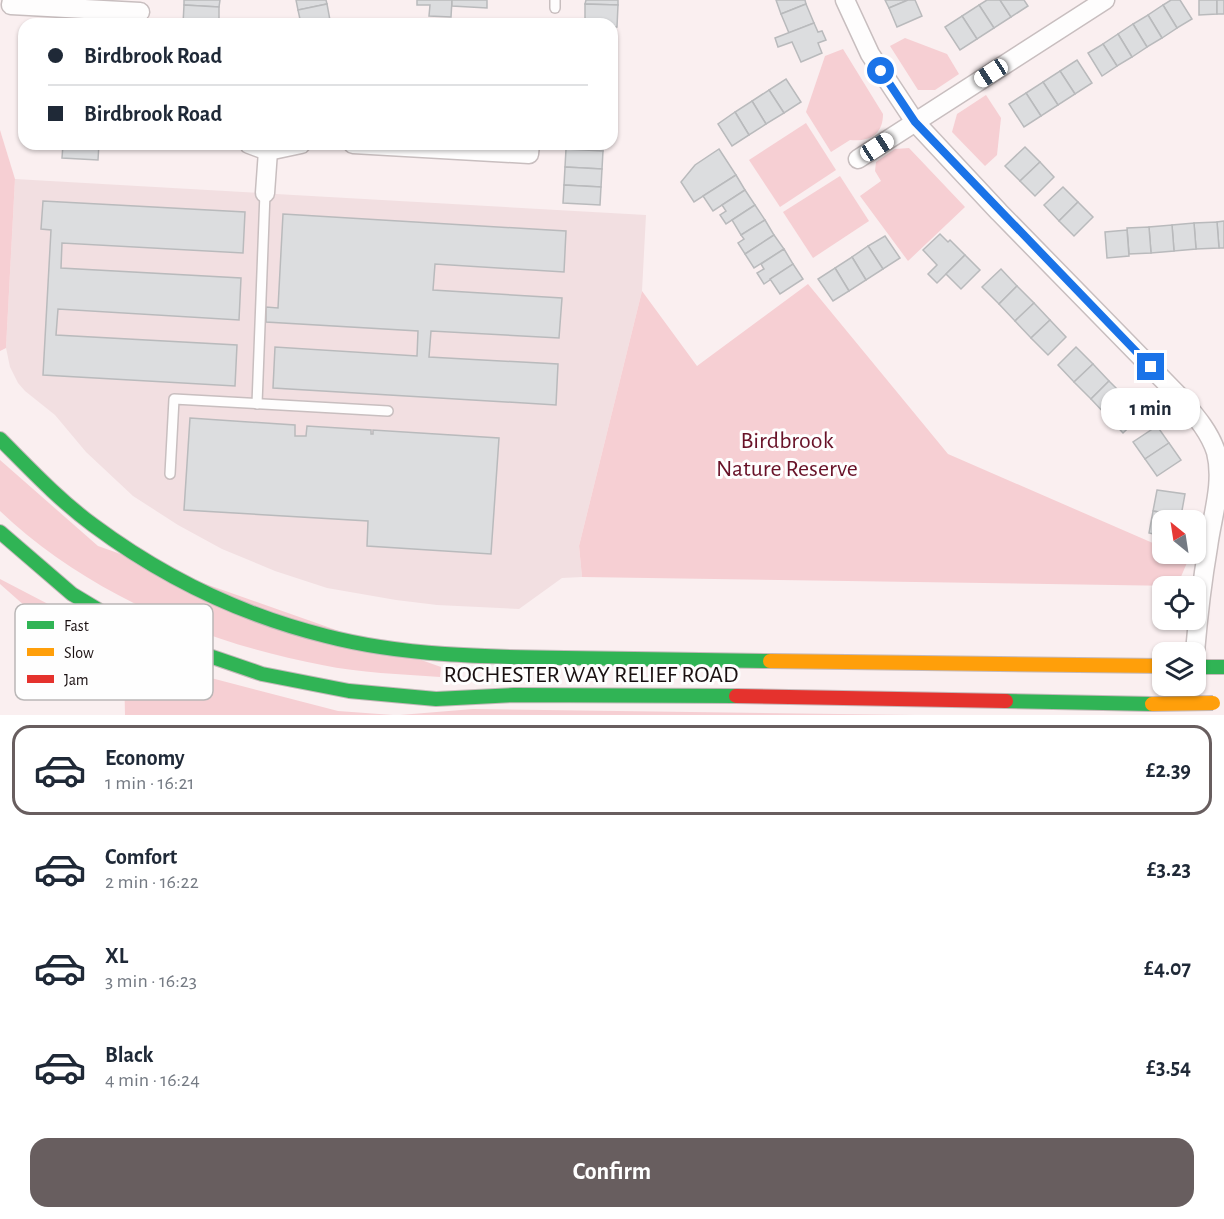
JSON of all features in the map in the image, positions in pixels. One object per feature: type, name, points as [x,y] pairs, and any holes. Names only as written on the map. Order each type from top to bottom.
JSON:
[{"type":"highway","name":"ROCHESTER WAY RELIEF ROAD","points":[[0,439],[58,496],[121,545],[185,583],[229,604],[321,635],[430,652],[519,657],[1152,666]]},
{"type":"highway","name":"ROCHESTER WAY RELIEF ROAD","points":[[0,532],[72,594],[89,604]]},
{"type":"highway","points":[[30,577],[72,594]]},
{"type":"highway","name":"ROCHESTER WAY RELIEF ROAD","points":[[213,657],[262,674],[349,691],[436,699],[514,695],[696,695],[1152,704],[1218,703]]},
{"type":"street","points":[[12,0],[11,5],[140,12]]},
{"type":"street","points":[[844,0],[870,54],[915,122],[1178,394],[1197,418],[1216,432],[1215,450],[1219,466],[1217,501],[1208,544],[1196,642]]},
{"type":"street","points":[[858,159],[1105,0]]},
{"type":"street","points":[[265,193],[268,151],[273,150]]},
{"type":"street","points":[[459,150],[529,154],[529,150]]},
{"type":"street","points":[[1190,715],[1191,696]]},
{"type":"lane","points":[[257,404],[265,193]]},
{"type":"lane","points":[[170,474],[174,399],[388,411]]},
{"type":"shaded area","points":[[15,179],[646,215],[642,291],[579,546],[582,577],[562,578],[519,609],[437,605],[327,588],[275,571],[222,549],[178,525],[133,496],[86,452],[55,415],[25,391],[10,367],[6,348]]},
{"type":"green space","points":[[905,38],[947,54],[959,74],[935,90],[918,90],[890,46]]},
{"type":"green space","points":[[843,49],[883,114],[881,127],[874,136],[863,140],[850,140],[831,152],[806,112],[825,56]]},
{"type":"green space","points":[[986,95],[1001,118],[997,155],[985,166],[952,132],[957,114]]},
{"type":"green space","points":[[806,123],[836,170],[780,207],[749,160]]},
{"type":"green space","points":[[0,130],[15,179],[6,348],[0,351]]},
{"type":"green space","points":[[909,148],[965,207],[908,261],[860,196],[881,181],[875,171],[876,162],[895,149]]},
{"type":"green space","points":[[840,176],[869,221],[813,258],[783,212]]},
{"type":"green space","name":"Birdbrook Nature Reserve","points":[[808,284],[948,454],[1152,543],[1152,564],[1186,564],[1181,576],[1152,576],[1152,586],[582,577],[579,546],[642,291],[697,366]]},
{"type":"green space","points":[[0,460],[98,546],[441,667],[440,677],[351,670],[322,665],[213,636],[213,604],[137,604],[70,567],[0,511]]},
{"type":"green space","points":[[0,579],[48,604],[23,604],[0,584]]},
{"type":"green space","points":[[213,678],[338,711],[393,715],[125,715],[125,700],[213,700]]},
{"type":"green space","points":[[473,709],[915,715],[400,715]]},
{"type":"building","points":[[184,0],[220,0],[219,7],[184,5]]},
{"type":"building","points":[[296,0],[326,0],[327,4],[298,10]]},
{"type":"building","points":[[417,0],[452,0],[451,17],[429,16],[430,5],[417,5]]},
{"type":"building","points":[[452,0],[487,0],[487,8],[452,6]]},
{"type":"building","points":[[586,0],[618,0],[618,5],[585,4]]},
{"type":"building","points":[[776,0],[805,0],[806,4],[781,14]]},
{"type":"building","points":[[885,0],[908,0],[889,8]]},
{"type":"building","points":[[908,0],[915,0],[922,16],[897,27],[889,8]]},
{"type":"building","points":[[987,0],[1000,0],[1011,17],[994,28],[979,5]]},
{"type":"building","points":[[1000,0],[1024,0],[1028,6],[1011,17]]},
{"type":"building","points":[[1171,0],[1180,0],[1192,19],[1177,28],[1163,5]]},
{"type":"building","points":[[1199,0],[1217,0],[1217,14],[1199,15]]},
{"type":"building","points":[[1217,0],[1224,0],[1224,14],[1217,14]]},
{"type":"building","points":[[327,4],[330,18],[300,18],[298,10]]},
{"type":"building","points":[[585,4],[618,5],[617,18],[585,18]]},
{"type":"building","points":[[806,4],[814,23],[789,33],[781,14]]},
{"type":"building","points":[[184,5],[219,7],[219,18],[183,18]]},
{"type":"building","points":[[979,5],[994,28],[977,39],[962,16]]},
{"type":"building","points":[[1163,5],[1177,28],[1162,38],[1148,15]]},
{"type":"building","points":[[1148,15],[1162,38],[1147,47],[1133,24]]},
{"type":"building","points":[[962,16],[977,39],[960,50],[945,27]]},
{"type":"building","points":[[814,23],[818,32],[822,31],[826,40],[818,43],[822,53],[801,62],[792,42],[778,47],[775,38]]},
{"type":"building","points":[[1133,24],[1147,47],[1132,57],[1118,34]]},
{"type":"building","points":[[1118,34],[1132,57],[1117,66],[1103,44]]},
{"type":"building","points":[[1103,44],[1117,66],[1102,76],[1088,53]]},
{"type":"building","points":[[1077,60],[1092,83],[1075,94],[1060,71]]},
{"type":"building","points":[[1060,71],[1075,94],[1058,105],[1043,82]]},
{"type":"building","points":[[786,79],[801,102],[784,113],[769,90]]},
{"type":"building","points":[[1043,82],[1058,105],[1041,116],[1026,93]]},
{"type":"building","points":[[769,90],[784,113],[766,124],[752,101]]},
{"type":"building","points":[[1026,93],[1041,116],[1024,127],[1009,104]]},
{"type":"building","points":[[752,101],[766,124],[749,135],[735,112]]},
{"type":"building","points":[[735,112],[749,135],[732,146],[718,124]]},
{"type":"building","points":[[1025,147],[1040,162],[1020,181],[1005,166]]},
{"type":"building","points":[[719,149],[736,175],[694,202],[681,182],[695,165]]},
{"type":"building","points":[[63,150],[99,150],[98,160],[62,158]]},
{"type":"building","points":[[566,150],[603,151],[602,169],[565,167]]},
{"type":"building","points":[[1040,162],[1054,177],[1035,196],[1020,181]]},
{"type":"building","points":[[565,167],[602,169],[601,187],[564,185]]},
{"type":"building","points":[[736,175],[745,190],[713,211],[703,196]]},
{"type":"building","points":[[564,185],[601,187],[600,205],[563,203]]},
{"type":"building","points":[[1063,187],[1078,202],[1059,221],[1044,205]]},
{"type":"building","points":[[745,190],[755,205],[726,224],[720,215],[726,211],[722,205]]},
{"type":"building","points":[[43,201],[245,212],[243,253],[62,243],[61,268],[241,278],[239,320],[58,309],[56,335],[237,345],[235,386],[43,375],[51,230],[41,229]]},
{"type":"building","points":[[1078,202],[1093,217],[1074,236],[1059,221]]},
{"type":"building","points":[[755,205],[765,220],[741,235],[732,220]]},
{"type":"building","points":[[283,214],[566,231],[564,272],[435,264],[433,290],[562,298],[559,338],[431,331],[429,357],[558,364],[556,405],[273,388],[275,347],[417,356],[418,331],[266,322],[266,307],[278,308]]},
{"type":"building","points":[[765,220],[774,235],[745,254],[738,243],[744,239],[741,235]]},
{"type":"building","points":[[1224,221],[1224,248],[1219,248],[1217,222]]},
{"type":"building","points":[[1217,222],[1219,248],[1196,249],[1194,223]]},
{"type":"building","points":[[1194,223],[1196,249],[1174,251],[1172,225]]},
{"type":"building","points":[[1172,225],[1174,251],[1151,253],[1149,227]]},
{"type":"building","points":[[1149,227],[1151,253],[1129,254],[1127,228]]},
{"type":"building","points":[[1127,230],[1129,256],[1107,258],[1105,232]]},
{"type":"building","points":[[940,234],[948,242],[950,240],[965,255],[937,283],[928,274],[937,265],[923,250]]},
{"type":"building","points":[[774,235],[784,249],[754,268],[745,254]]},
{"type":"building","points":[[885,236],[900,258],[883,269],[868,246]]},
{"type":"building","points":[[868,246],[883,269],[866,280],[852,257]]},
{"type":"building","points":[[784,249],[793,264],[764,284],[757,273],[764,269],[761,264]]},
{"type":"building","points":[[965,255],[980,270],[961,289],[946,274]]},
{"type":"building","points":[[852,257],[866,280],[849,291],[835,268]]},
{"type":"building","points":[[793,264],[803,279],[780,294],[770,279]]},
{"type":"building","points":[[835,268],[849,291],[833,301],[818,279]]},
{"type":"building","points":[[1001,269],[1017,286],[999,304],[982,287]]},
{"type":"building","points":[[1017,286],[1034,303],[1015,321],[999,304]]},
{"type":"building","points":[[1034,303],[1050,320],[1031,338],[1015,321]]},
{"type":"building","points":[[1050,320],[1066,337],[1048,355],[1031,338]]},
{"type":"building","points":[[1076,347],[1093,364],[1074,382],[1058,365]]},
{"type":"building","points":[[1093,364],[1109,381],[1091,399],[1074,382]]},
{"type":"building","points":[[1109,381],[1126,398],[1107,416],[1091,399]]},
{"type":"building","points":[[1126,398],[1142,415],[1123,433],[1107,416]]},
{"type":"building","points":[[190,418],[295,425],[295,436],[306,436],[307,426],[371,430],[371,434],[373,430],[499,438],[491,554],[367,546],[368,521],[184,510]]},
{"type":"building","points":[[1157,426],[1169,443],[1145,459],[1133,442]]},
{"type":"building","points":[[1169,443],[1181,460],[1157,476],[1145,459]]},
{"type":"building","points":[[1157,490],[1185,494],[1182,510],[1153,510]]},
{"type":"building","points":[[1152,516],[1152,534],[1149,533]]},
{"type":"traffic: fast","points":[[0,439],[68,505],[120,544],[204,592],[294,627],[355,643],[445,654],[770,661]]},
{"type":"traffic: fast","points":[[0,532],[72,594],[89,604]]},
{"type":"traffic: fast","points":[[213,657],[262,674],[349,691],[436,699],[514,695],[736,696]]},
{"type":"traffic: fast","points":[[1206,667],[1224,667]]},
{"type":"traffic: fast","points":[[1006,701],[1152,704]]},
{"type":"traffic: slow","points":[[770,661],[1152,666]]},
{"type":"traffic: slow","points":[[1152,704],[1213,703]]},
{"type":"traffic: jam","points":[[736,696],[1006,701]]},
{"type":"route","points":[[881,71],[915,122],[999,212],[1151,367]]}]
